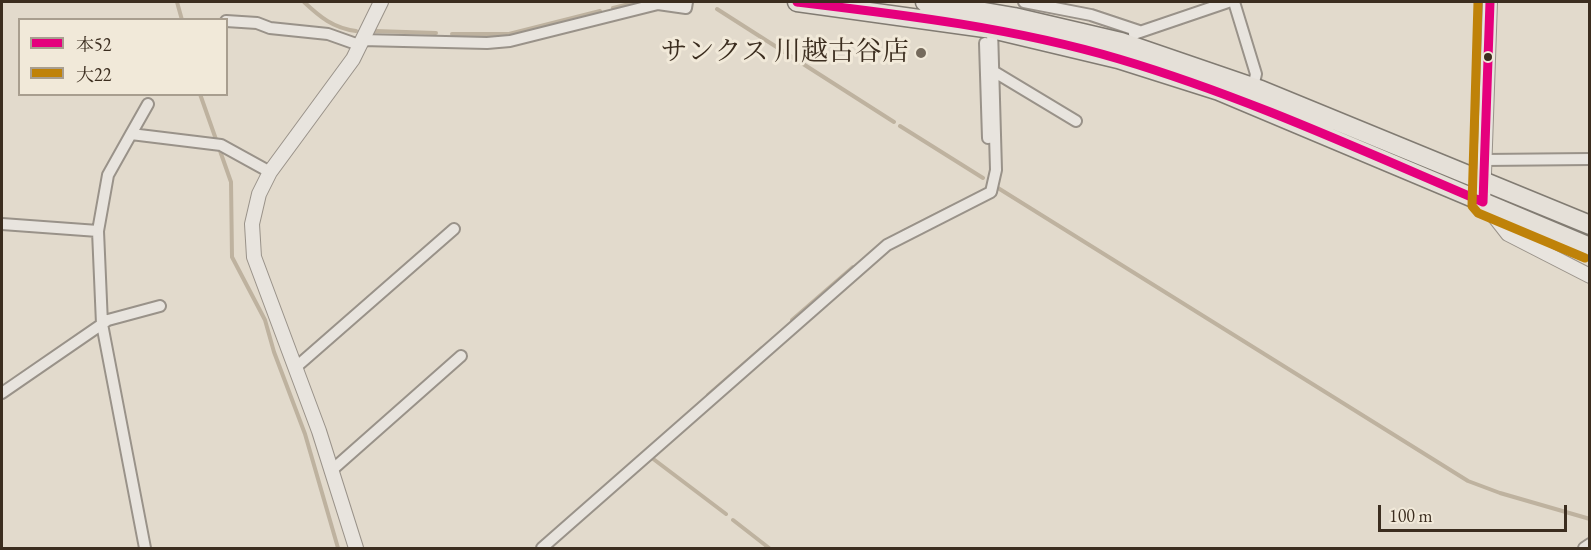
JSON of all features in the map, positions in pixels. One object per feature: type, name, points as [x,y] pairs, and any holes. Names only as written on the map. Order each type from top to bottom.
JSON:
[{"type":"highway","points":[[797,2],[1118,58],[1219,91],[1590,247]]},
{"type":"highway","points":[[925,2],[1014,17],[1120,42],[1253,87],[1590,225]]},
{"type":"street","points":[[356,549],[332,470],[254,257],[252,243],[255,207],[270,172],[316,112],[361,43],[381,2]]},
{"type":"street","points":[[228,21],[257,23],[270,28],[328,34],[361,43],[487,43],[510,41],[658,4],[686,8],[687,2]]},
{"type":"street","points":[[1024,2],[1091,15],[1139,31]]},
{"type":"street","points":[[1120,42],[1139,31],[1228,2]]},
{"type":"street","points":[[1234,2],[1256,74],[1253,87]]},
{"type":"street","points":[[1490,2],[1483,202],[1508,234],[1590,276]]},
{"type":"street","points":[[542,549],[887,245],[991,192],[996,170],[993,71],[988,36]]},
{"type":"street","points":[[988,36],[988,153],[996,170]]},
{"type":"street","points":[[993,71],[1076,121]]},
{"type":"street","points":[[145,549],[102,324],[98,231],[108,175],[148,104]]},
{"type":"street","points":[[131,134],[221,145],[270,172]]},
{"type":"street","points":[[1484,160],[1590,159]]},
{"type":"street","points":[[2,224],[98,231]]},
{"type":"street","points":[[295,368],[454,229]]},
{"type":"street","points":[[2,393],[108,320],[160,306]]},
{"type":"street","points":[[332,470],[461,356]]},
{"type":"street","points":[[1584,549],[1590,544]]},
{"type":"waterway","points":[[177,2],[181,18]]},
{"type":"waterway","points":[[304,2],[327,21],[356,31]]},
{"type":"waterway","points":[[613,8],[638,2]]},
{"type":"waterway","points":[[717,9],[894,122]]},
{"type":"waterway","points":[[452,34],[509,34],[600,11]]},
{"type":"waterway","points":[[375,31],[436,33]]},
{"type":"waterway","points":[[201,96],[231,182],[232,257],[265,320],[274,352],[305,434],[338,548]]},
{"type":"waterway","points":[[900,126],[983,178]]},
{"type":"waterway","points":[[998,188],[1468,481],[1500,493],[1590,519]]},
{"type":"waterway","points":[[902,232],[951,207]]},
{"type":"waterway","points":[[792,320],[853,267]]},
{"type":"waterway","points":[[708,395],[762,348]]},
{"type":"waterway","points":[[652,458],[726,514]]},
{"type":"waterway","points":[[733,520],[769,548]]},
{"type":"transit line","name":"本52","points":[[797,2],[999,31],[1119,59],[1257,107],[1483,202],[1490,2]]},
{"type":"transit line","name":"大22","points":[[1478,2],[1472,206],[1478,213],[1585,258]]},
{"type":"place","name":"サンクス 川越古谷店","points":[[921,53]]}]
